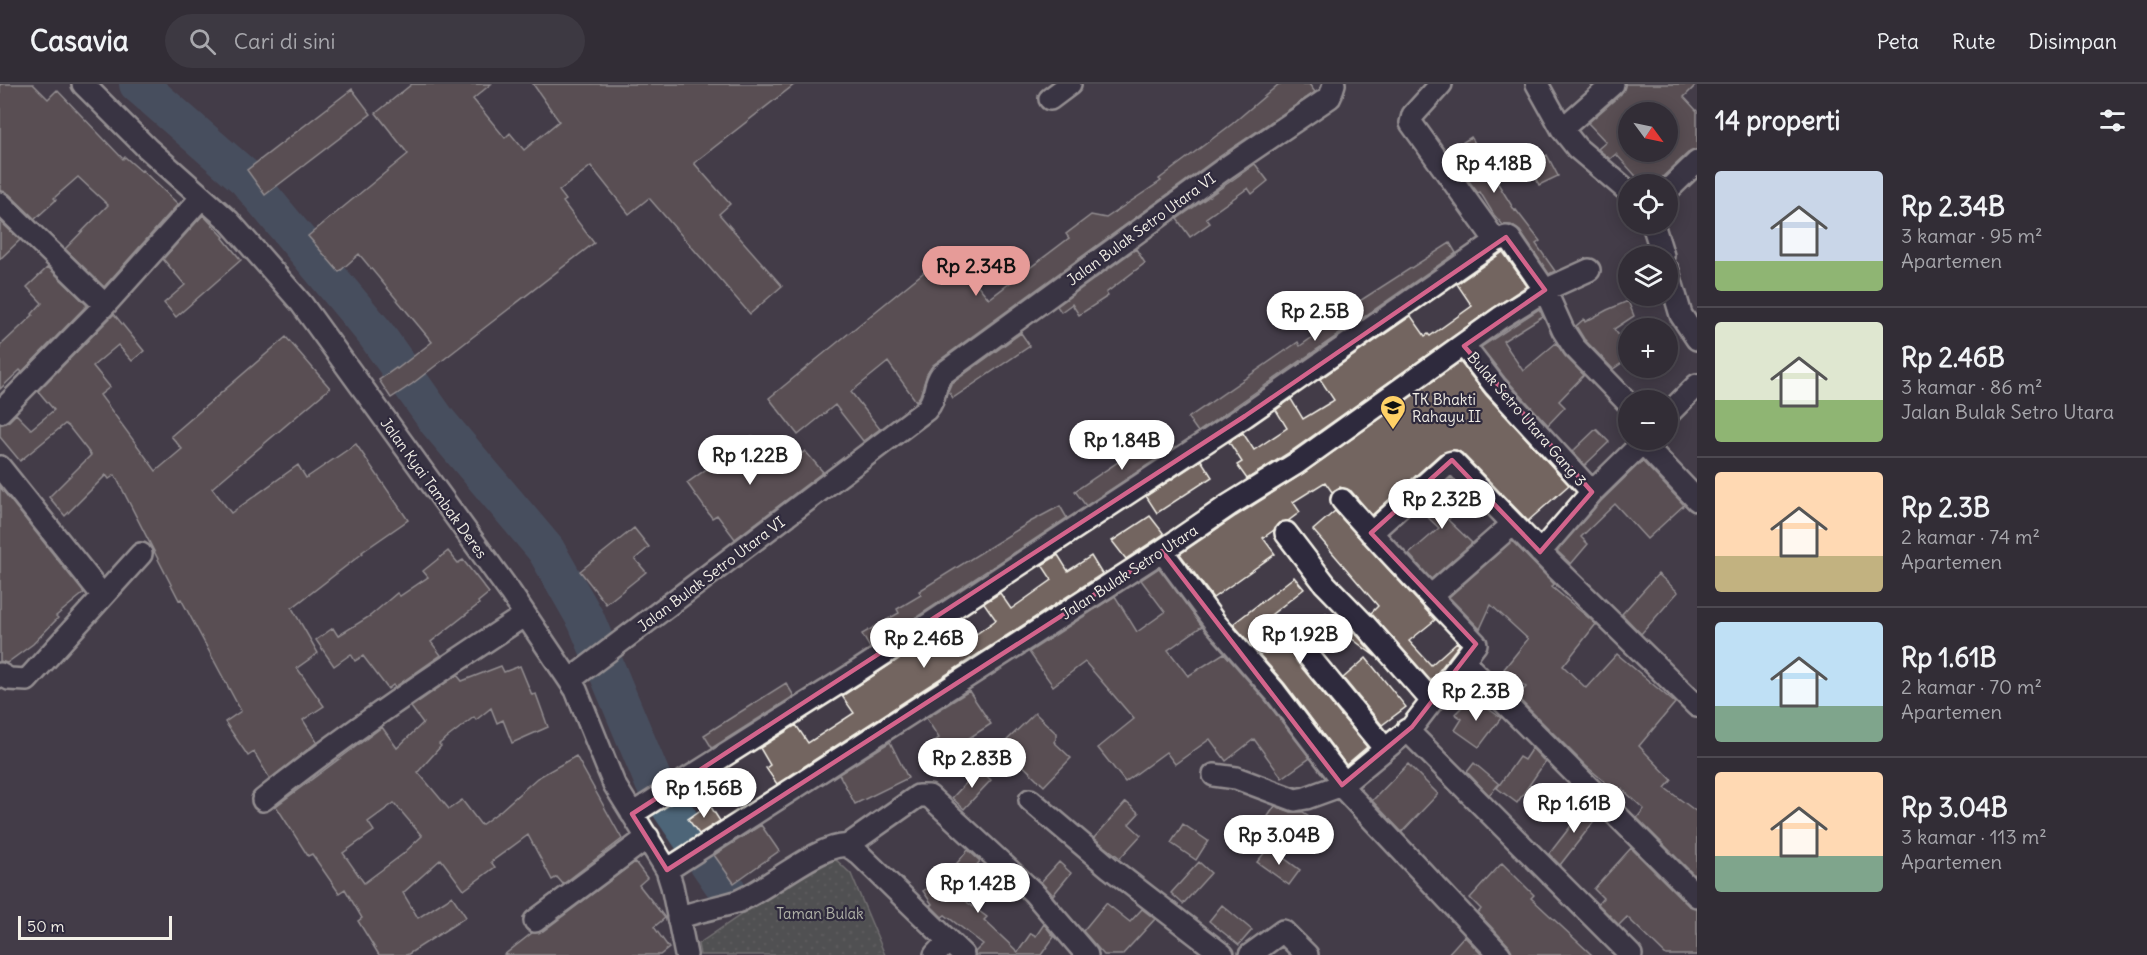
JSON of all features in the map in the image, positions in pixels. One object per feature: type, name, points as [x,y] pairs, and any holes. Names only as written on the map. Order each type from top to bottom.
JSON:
[{"type":"street","name":"Jalan Kyai Tambak Deres","points":[[83,84],[147,148],[229,221],[301,303],[525,615],[577,675],[576,690],[614,784],[638,810],[648,837],[674,866],[672,886],[686,955]]},
{"type":"street","points":[[1050,99],[1070,84]]},
{"type":"street","points":[[1441,84],[1413,115],[1412,123],[1496,241]]},
{"type":"street","points":[[1538,84],[1562,129],[1577,148],[1618,183]]},
{"type":"street","points":[[1562,129],[1613,84]]},
{"type":"street","name":"Jalan Bulak Setro Utara VI","points":[[577,675],[926,410],[935,398],[939,376],[1332,89]]},
{"type":"street","points":[[1678,180],[1697,162]]},
{"type":"street","points":[[4,400],[105,305],[202,197]]},
{"type":"street","points":[[0,203],[105,305]]},
{"type":"street","points":[[638,810],[858,671],[1245,416],[1496,241],[1506,237],[1509,239],[1545,290],[1563,330],[1574,347],[1618,393]]},
{"type":"street","name":"Jalan Bulak Setro Utara","points":[[674,866],[1297,463],[1464,346],[1500,318],[1545,290],[1588,270]]},
{"type":"street","points":[[1678,292],[1690,316],[1697,339]]},
{"type":"street","name":"Bulak Setro Utara Gang 3","points":[[1464,346],[1495,386],[1592,492]]},
{"type":"street","points":[[1678,404],[1697,385]]},
{"type":"street","points":[[1540,552],[1592,492],[1634,450]]},
{"type":"street","points":[[1651,450],[1697,500]]},
{"type":"street","points":[[1371,533],[1451,462],[1697,706]]},
{"type":"street","points":[[0,467],[103,596]]},
{"type":"street","points":[[1214,775],[1236,778],[1295,800],[1320,794],[1342,785],[1424,714],[1476,644],[1342,500]]},
{"type":"street","points":[[1432,595],[1513,524]]},
{"type":"street","points":[[1286,533],[1325,584],[1365,625],[1432,702]]},
{"type":"street","points":[[1162,551],[1216,624],[1275,692],[1339,776],[1342,785],[1500,955]]},
{"type":"street","points":[[0,674],[9,679],[27,680],[141,554]]},
{"type":"street","points":[[263,801],[310,762],[382,709],[525,615]]},
{"type":"street","points":[[1307,654],[1384,749]]},
{"type":"street","points":[[1464,662],[1697,896]]},
{"type":"street","points":[[1407,730],[1631,955]]},
{"type":"street","points":[[678,918],[737,902],[814,856],[847,846],[918,796],[928,796],[1033,892],[1087,955]]},
{"type":"street","points":[[1029,800],[1110,868],[1223,955]]},
{"type":"street","points":[[535,921],[648,837]]},
{"type":"street","points":[[847,846],[858,853],[949,950]]},
{"type":"street","points":[[1250,955],[1283,931],[1307,955]]},
{"type":"highlighted area","points":[[1506,237],[1545,290],[1464,346],[1592,492],[1540,552],[1452,460],[1371,533],[1476,644],[1412,727],[1342,785],[1162,551],[667,870],[632,814],[1245,416]]},
{"type":"green space","name":"Taman Bulak","points":[[830,854],[851,874],[885,955],[700,955],[698,944]]},
{"type":"building","points":[[0,84],[33,84],[48,99],[57,90],[123,159],[125,157],[142,170],[178,204],[104,287],[65,249],[108,205],[78,177],[35,219],[9,194],[0,191]]},
{"type":"building","points":[[412,84],[491,84],[473,99],[505,138],[510,133],[524,150],[559,121],[533,84],[795,84],[694,163],[730,204],[719,214],[782,286],[750,314],[649,198],[629,214],[591,166],[559,191],[566,200],[563,202],[594,243],[391,398],[379,380],[432,342],[359,254],[339,272],[308,236],[408,154],[376,113]]},
{"type":"building","points":[[1279,84],[1309,84],[1315,92],[1216,159],[933,365],[916,401],[888,362],[851,392],[880,429],[863,441],[835,405],[798,435],[769,398],[950,251],[989,299],[1069,238],[1066,234],[1091,215],[1106,218],[1161,181],[1159,179],[1232,124]]},
{"type":"building","points":[[1625,84],[1697,84],[1684,97],[1697,111],[1697,150],[1688,153],[1666,174],[1634,174],[1623,162],[1678,162],[1678,102],[1618,102],[1618,156],[1616,154],[1610,159],[1598,149],[1606,142],[1588,123],[1621,94]]},
{"type":"building","points":[[352,89],[371,114],[265,195],[247,170]]},
{"type":"building","points":[[1471,137],[1515,211],[1540,241],[1536,244],[1555,271],[1549,274],[1520,231],[1511,225],[1503,225],[1480,192],[1478,193],[1459,168],[1461,166],[1451,150]]},
{"type":"building","points":[[1547,155],[1558,176],[1539,185],[1529,164]]},
{"type":"building","points":[[1255,164],[1268,181],[1252,194],[1248,188],[1206,218],[1210,223],[1190,237],[1177,219]]},
{"type":"building","points":[[203,215],[224,237],[241,260],[176,317],[164,303],[185,285],[163,259]]},
{"type":"building","points":[[0,221],[20,240],[0,259]]},
{"type":"building","points":[[1450,243],[1456,253],[1198,432],[1188,418],[1298,342],[1300,346],[1359,304],[1358,302]]},
{"type":"building","points":[[1136,249],[1145,263],[1106,293],[1108,296],[1079,315],[1072,304],[1061,312],[1057,306]]},
{"type":"building","points":[[1503,252],[1527,286],[1290,452],[1247,479],[1237,465],[1242,462],[1229,442],[1243,433],[1254,450],[1287,428],[1276,410],[1291,399],[1303,419],[1334,400],[1320,379],[1411,316],[1425,336],[1428,334],[1430,336],[1472,306],[1457,284]]},
{"type":"building","points":[[48,267],[87,305],[22,372],[20,370],[0,389],[0,346],[33,315],[42,303],[27,287]]},
{"type":"building","points":[[1618,305],[1630,306],[1634,316],[1618,318],[1618,326],[1614,329],[1618,334],[1618,366],[1613,369],[1584,339],[1576,326],[1584,319],[1585,322]]},
{"type":"building","points":[[1539,309],[1543,316],[1503,341],[1523,371],[1556,343],[1584,375],[1559,401],[1565,407],[1548,425],[1505,378],[1481,347]]},
{"type":"building","points":[[114,314],[144,351],[132,361],[118,345],[93,366],[110,387],[100,395],[156,471],[182,449],[171,436],[286,337],[330,388],[212,488],[231,513],[298,465],[306,478],[356,444],[408,520],[362,552],[292,608],[318,653],[297,668],[324,706],[303,720],[317,742],[270,779],[254,752],[248,756],[225,722],[241,711],[181,599],[179,600],[115,475],[109,479],[106,475],[65,516],[49,497],[91,455],[69,427],[65,424],[20,461],[0,437],[0,424],[9,421],[16,414],[31,429],[54,410],[38,391]]},
{"type":"building","points":[[1021,333],[1030,346],[953,398],[948,391],[951,384]]},
{"type":"building","points":[[1460,362],[1486,395],[1569,485],[1528,521],[1462,453],[1456,450],[1440,454],[1372,515],[1351,491],[1340,487],[1332,492],[1325,482],[1293,502],[1300,512],[1288,521],[1279,523],[1263,538],[1275,554],[1213,598],[1180,554],[1304,473]]},
{"type":"building","points":[[1596,429],[1609,442],[1585,465],[1572,452]]},
{"type":"building","points":[[753,436],[779,472],[805,451],[823,472],[735,539],[717,515],[712,518],[687,483]]},
{"type":"building","points":[[1160,437],[1169,451],[1086,506],[1075,491]]},
{"type":"building","points":[[1201,460],[1212,477],[1157,513],[1146,496]]},
{"type":"building","points":[[1642,461],[1684,505],[1647,539],[1615,504],[1581,537],[1588,544],[1571,564],[1557,551],[1601,501]]},
{"type":"building","points":[[1451,478],[1470,498],[1449,515],[1451,517],[1448,520],[1472,543],[1431,579],[1409,554],[1439,528],[1418,508]]},
{"type":"building","points":[[0,487],[84,593],[56,616],[58,618],[33,644],[7,663],[0,661]]},
{"type":"building","points":[[1060,506],[1067,518],[870,648],[862,634],[899,613],[897,609],[921,595],[919,591]]},
{"type":"building","points":[[1335,511],[1435,620],[1409,641],[1431,665],[1457,642],[1459,645],[1431,681],[1371,613],[1378,606],[1313,530]]},
{"type":"building","points":[[1150,516],[1164,534],[1126,559],[1112,541]]},
{"type":"building","points":[[634,528],[649,547],[635,559],[646,572],[606,604],[580,571]]},
{"type":"building","points":[[1512,541],[1554,584],[1552,587],[1596,624],[1563,666],[1586,688],[1617,654],[1675,703],[1639,746],[1672,780],[1665,788],[1697,812],[1697,878],[1637,818],[1644,809],[1622,789],[1614,795],[1603,784],[1605,782],[1517,697],[1526,687],[1504,669],[1528,639],[1491,605],[1480,629],[1449,597]]},
{"type":"building","points":[[448,551],[458,563],[463,560],[489,593],[478,602],[479,604],[431,642],[441,655],[395,687],[393,685],[388,689],[363,656],[355,661],[351,654],[334,666],[316,640],[333,628],[338,636],[370,616],[397,593],[400,596],[428,577],[423,571]]},
{"type":"building","points":[[1058,555],[1068,571],[1091,556],[1102,574],[777,784],[766,768],[770,765],[760,748],[796,725],[808,743],[854,713],[842,696],[952,624],[965,642],[996,620],[984,603],[1000,593],[1011,609],[1052,580],[1042,565]]},
{"type":"building","points":[[1159,568],[1202,626],[1168,650],[1188,676],[1224,653],[1265,700],[1310,758],[1282,778],[1254,739],[1226,761],[1210,739],[1175,764],[1166,752],[1125,782],[1098,748],[1134,719],[1085,662],[1053,686],[1029,652],[1115,596],[1137,632],[1165,612],[1141,580]]},
{"type":"building","points":[[1658,574],[1678,592],[1641,634],[1622,614]]},
{"type":"building","points":[[1294,577],[1304,589],[1271,615],[1289,641],[1326,613],[1343,636],[1322,653],[1312,642],[1304,642],[1295,649],[1294,656],[1367,747],[1346,765],[1285,684],[1233,624]]},
{"type":"building","points":[[1352,630],[1356,634],[1376,657],[1347,635]]},
{"type":"building","points":[[1366,658],[1406,707],[1382,725],[1343,678]]},
{"type":"building","points":[[501,666],[504,672],[520,666],[532,695],[536,694],[548,727],[512,743],[503,720],[497,723],[491,708],[476,720],[474,717],[439,744],[441,746],[418,772],[449,809],[462,800],[481,825],[537,778],[576,756],[622,839],[563,884],[557,877],[552,880],[528,835],[491,862],[495,867],[464,890],[441,859],[403,893],[418,918],[452,896],[466,917],[407,955],[379,955],[358,921],[362,918],[345,889],[339,893],[312,854],[308,856],[276,806],[382,727],[397,748],[423,723],[411,707],[457,675],[462,681]],"holes":[[[394,803],[422,836],[403,854],[364,883],[343,853],[374,831],[368,822]]]},
{"type":"building","points":[[1464,680],[1471,687],[1459,702],[1455,697],[1446,704]]},
{"type":"building","points":[[786,683],[794,696],[712,748],[704,735]]},
{"type":"building","points":[[969,691],[991,724],[960,744],[959,742],[945,753],[935,741],[939,738],[926,718]]},
{"type":"building","points":[[1472,697],[1501,718],[1479,747],[1455,730],[1462,719],[1455,714]]},
{"type":"building","points":[[1035,713],[1056,733],[1054,742],[1071,758],[1044,786],[1002,745]]},
{"type":"building","points":[[890,742],[908,778],[855,804],[839,774]]},
{"type":"building","points":[[1532,748],[1545,762],[1517,803],[1497,788],[1519,757],[1524,760]]},
{"type":"building","points":[[1474,763],[1499,784],[1489,795],[1467,772]]},
{"type":"building","points":[[1408,764],[1438,794],[1402,832],[1372,801]]},
{"type":"building","points":[[979,769],[991,780],[964,809],[952,798]]},
{"type":"building","points":[[1126,802],[1139,813],[1129,824],[1141,835],[1120,858],[1094,838]]},
{"type":"building","points":[[709,804],[720,821],[699,834],[688,819]]},
{"type":"building","points":[[1588,804],[1599,815],[1560,865],[1549,854]]},
{"type":"building","points":[[1275,806],[1291,812],[1303,812],[1309,816],[1285,849],[1260,828]]},
{"type":"building","points":[[1183,824],[1208,841],[1196,860],[1171,843]]},
{"type":"building","points":[[761,825],[779,851],[734,883],[714,855]]},
{"type":"building","points":[[1269,847],[1300,870],[1289,885],[1257,862]]},
{"type":"building","points":[[1631,848],[1688,905],[1697,908],[1697,955],[1666,955],[1627,917],[1619,925],[1598,904],[1603,898],[1594,889]]},
{"type":"building","points":[[968,850],[980,861],[958,888],[968,903],[987,917],[984,920],[1018,952],[1031,933],[1036,936],[1044,924],[1054,937],[1041,955],[975,955],[983,944],[945,915],[942,917],[930,905],[932,904],[923,891],[947,875]]},
{"type":"building","points":[[635,862],[647,878],[639,885],[665,918],[654,927],[669,948],[660,955],[504,955],[532,933],[543,931]]},
{"type":"building","points":[[1059,862],[1071,873],[1053,895],[1041,882]]},
{"type":"building","points":[[1199,862],[1211,873],[1183,904],[1171,893]]},
{"type":"building","points":[[1502,863],[1534,895],[1531,898],[1592,955],[1512,955],[1509,946],[1478,913],[1481,909],[1470,898]]},
{"type":"building","points":[[1106,903],[1130,922],[1142,909],[1155,919],[1122,955],[1104,955],[1083,931]]},
{"type":"building","points":[[1222,905],[1252,930],[1239,945],[1209,921]]},
{"type":"building","points":[[1464,936],[1482,955],[1447,955]]},
{"type":"waterway","points":[[138,84],[247,179],[375,333],[438,422],[546,550],[586,620],[654,783],[727,890]]},
{"type":"place","name":"TK Bhakti Rahayu II","points":[[1393,431]]}]
